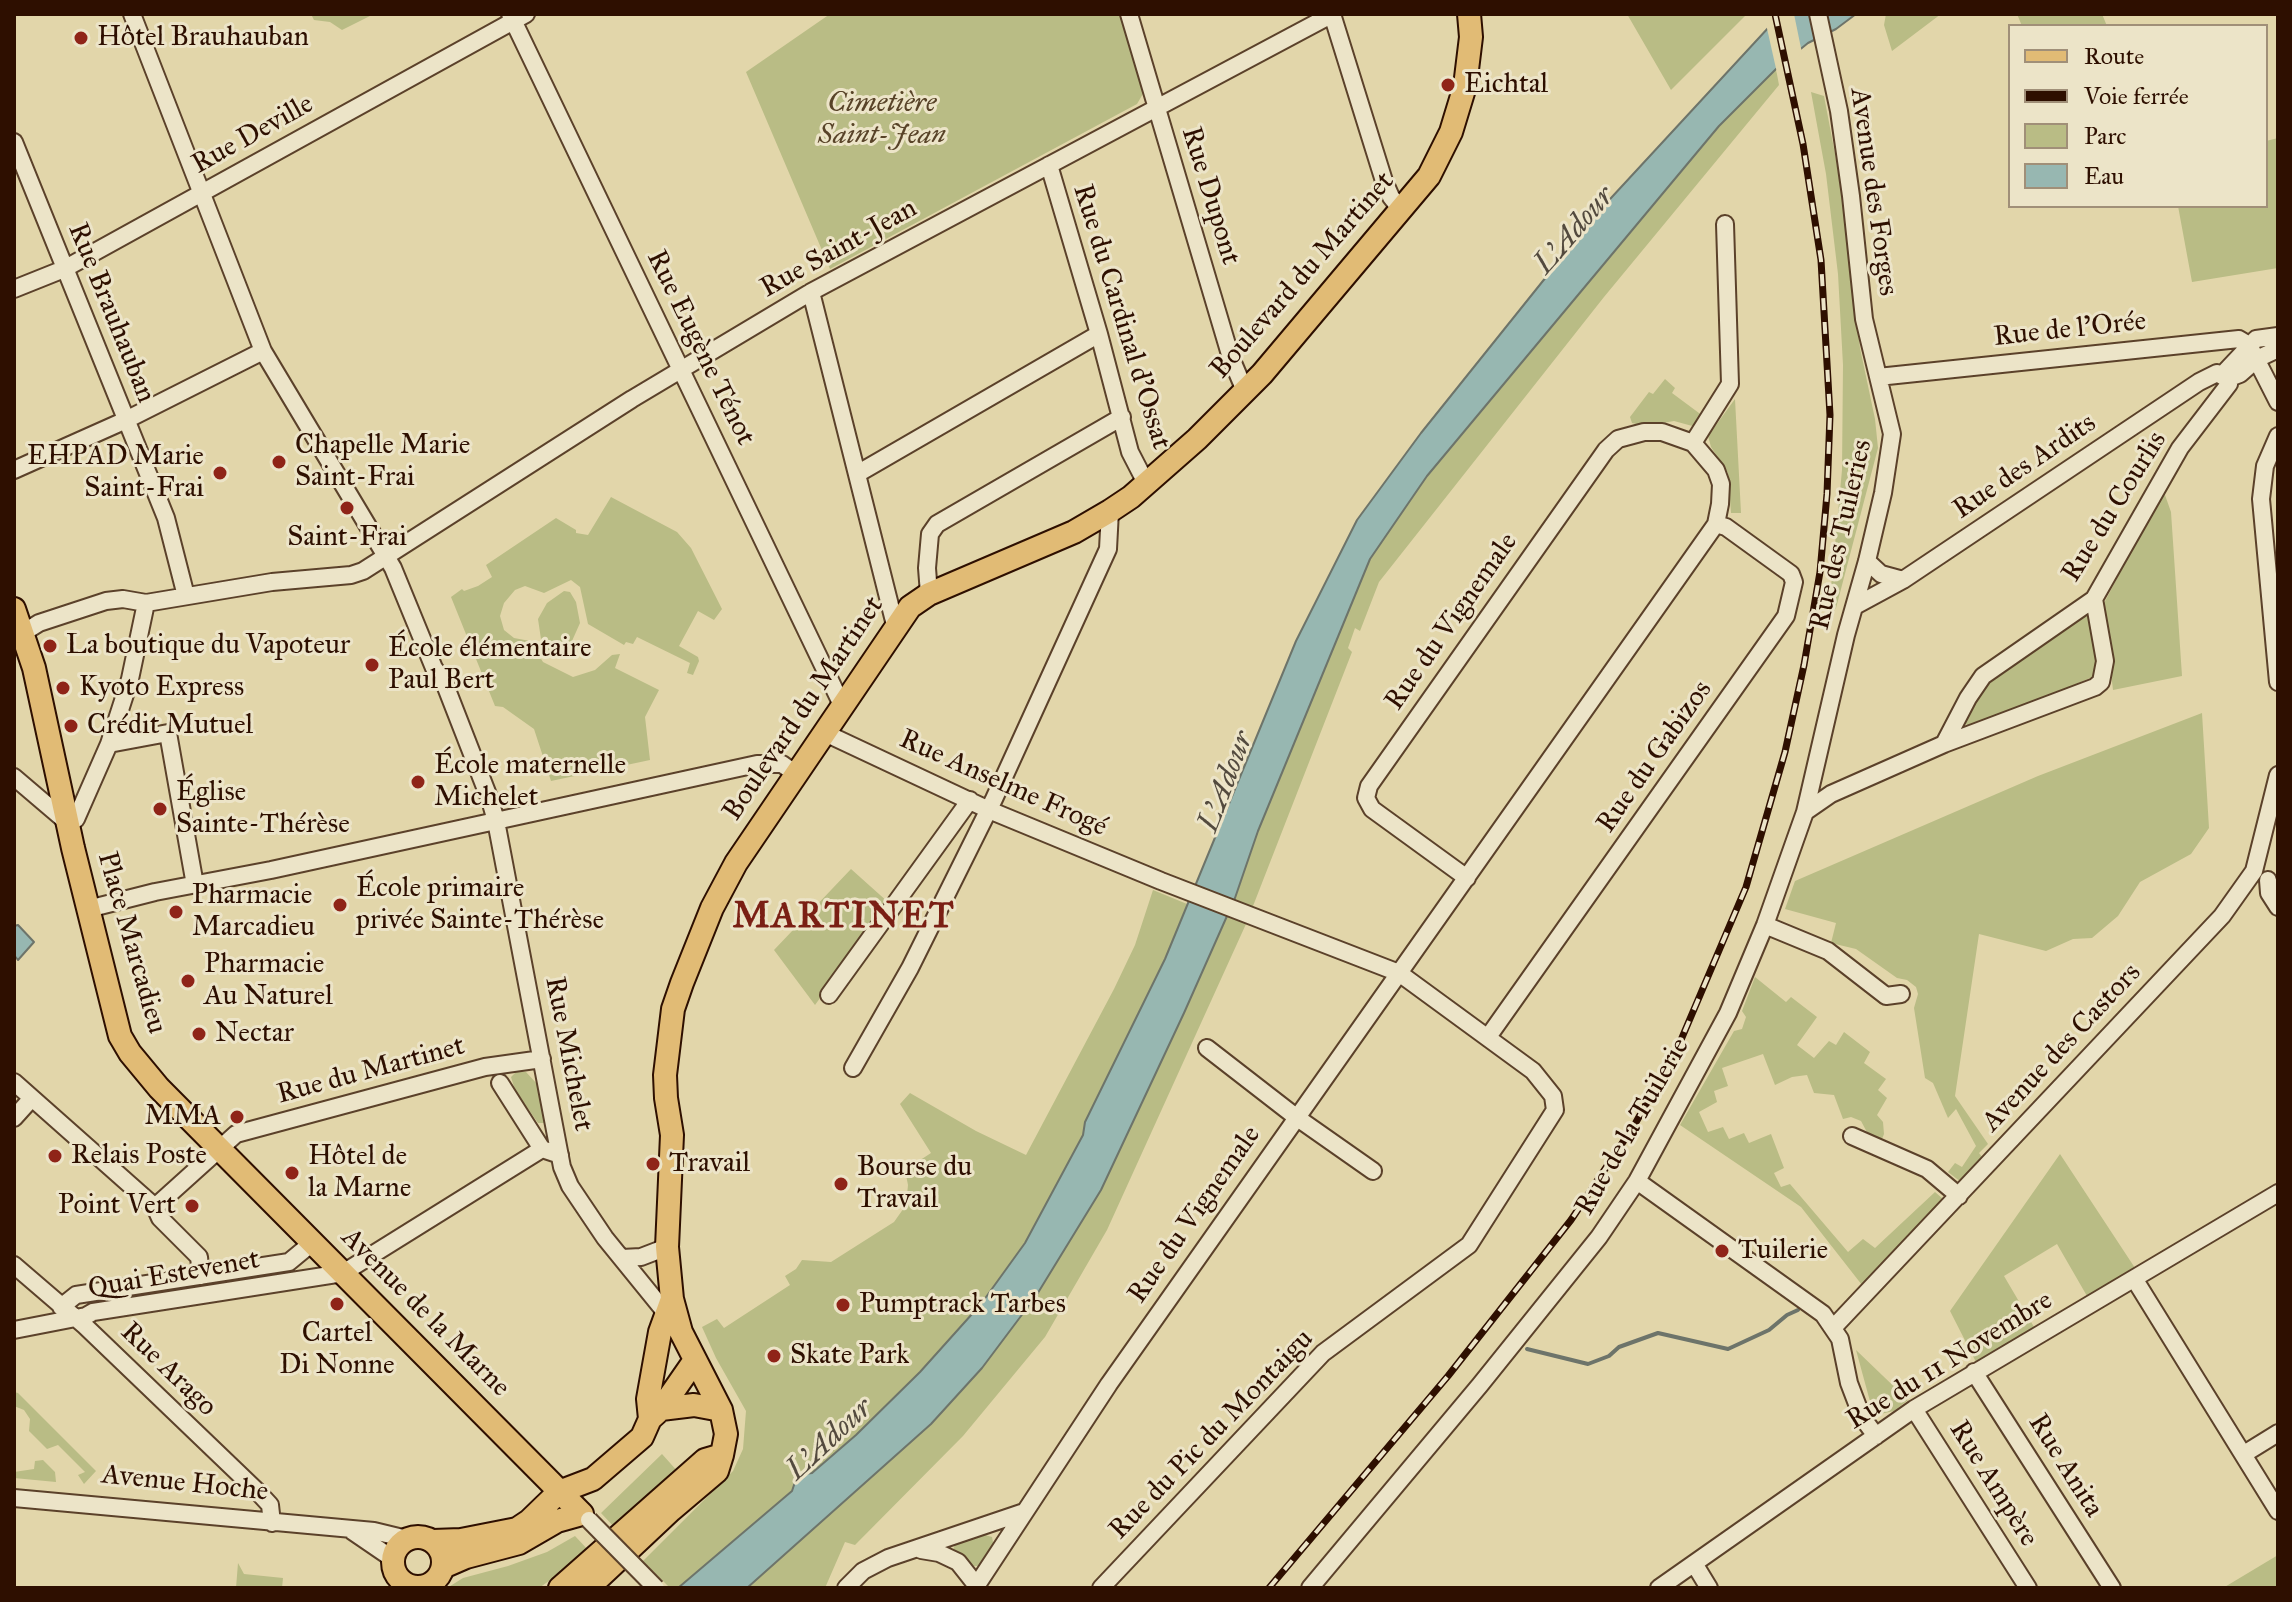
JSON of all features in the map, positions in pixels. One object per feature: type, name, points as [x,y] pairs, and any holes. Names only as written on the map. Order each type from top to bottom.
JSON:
[{"type":"main road","name":"Boulevard du Martinet","points":[[656,1414],[648,1399],[660,1332],[669,1306],[667,1247],[672,1135],[665,1075],[673,1009],[712,908],[736,863],[910,607],[929,594],[1074,532],[1110,511],[1146,483],[1197,439],[1245,391],[1402,211],[1429,176],[1451,132],[1465,86],[1471,37],[1469,14]]},
{"type":"main road","points":[[14,609],[18,636],[34,668],[68,823]]},
{"type":"main road","name":"Place Marcadieu","points":[[68,823],[120,1036],[139,1067],[220,1148]]},
{"type":"main road","name":"Avenue de la Marne","points":[[220,1148],[586,1517]]},
{"type":"main road","name":"Boulevard du Martinet","points":[[669,1306],[721,1410]]},
{"type":"main road","points":[[593,1479],[586,1517],[557,1521],[519,1543],[466,1557],[425,1586],[401,1582],[395,1551],[407,1539],[418,1536],[433,1541],[461,1540],[517,1529],[559,1492],[593,1479],[642,1437],[695,1360]]},
{"type":"main road","points":[[588,1588],[717,1471],[726,1434],[721,1410],[694,1405],[656,1414]]},
{"type":"main road","points":[[560,1588],[705,1460],[722,1455]]},
{"type":"main road","points":[[433,1541],[441,1553],[438,1578]]},
{"type":"street","name":"Rue Michelet","points":[[132,14],[263,351],[386,556],[434,668],[444,682],[496,821],[560,1155],[570,1186],[580,1205],[622,1258],[669,1306]]},
{"type":"street","name":"Rue Dupont","points":[[1129,14],[1231,358],[1245,391]]},
{"type":"street","name":"Rue Saint-Jean","points":[[18,636],[39,623],[106,601],[123,599],[146,603],[363,571],[681,369],[811,292],[1332,14]]},
{"type":"street","points":[[1332,14],[1384,181],[1402,211]]},
{"type":"street","name":"Avenue des Forges","points":[[1818,14],[1839,111],[1864,319],[1878,377]]},
{"type":"street","name":"Rue Deville","points":[[14,289],[64,269],[517,16]]},
{"type":"street","name":"Rue Eugène Ténot","points":[[517,16],[842,705]]},
{"type":"street","name":"Rue Brauhauban","points":[[14,142],[166,518],[186,596]]},
{"type":"street","name":"Rue du Cardinal d'Ossat","points":[[1049,165],[1130,452],[1146,483]]},
{"type":"street","points":[[1693,443],[1730,384],[1725,224]]},
{"type":"street","points":[[811,292],[895,625]]},
{"type":"street","points":[[857,474],[1099,334]]},
{"type":"street","points":[[2278,336],[2256,339],[2253,352],[2278,402]]},
{"type":"street","name":"Rue de l'Orée","points":[[1878,377],[2231,338],[2245,340],[2253,352]]},
{"type":"street","points":[[2253,352],[2278,349]]},
{"type":"street","points":[[14,470],[126,420],[263,351]]},
{"type":"street","name":"Rue des Ardits","points":[[1855,606],[1903,580],[2199,382],[2217,373],[2225,377],[2253,352]]},
{"type":"street","name":"Rue des Tuileries","points":[[1831,706],[1883,493],[1892,434],[1878,377]]},
{"type":"street","name":"Rue du Courlis","points":[[1944,744],[1983,676],[2094,599],[2180,448],[2229,384],[2225,377]]},
{"type":"street","points":[[929,594],[927,568],[930,534],[937,524],[1122,417]]},
{"type":"street","name":"Rue du Vignemale","points":[[976,1587],[1109,1384],[1296,1117],[1467,878],[1716,524],[1721,484],[1716,470],[1693,443],[1662,432],[1644,432],[1618,439],[1606,450],[1369,786],[1366,798],[1372,809],[1467,878]]},
{"type":"street","points":[[2278,436],[2265,466],[2261,499],[2278,682]]},
{"type":"street","points":[[853,1068],[910,968],[989,810],[1108,549],[1110,511]]},
{"type":"street","name":"Rue du Gabizos","points":[[1488,1037],[1786,616],[1794,582],[1791,574],[1726,527],[1716,524]]},
{"type":"street","points":[[1867,561],[1881,574],[1903,580]]},
{"type":"street","points":[[1805,812],[1831,794],[1944,744],[2095,687],[2101,682],[2105,661],[2094,599]]},
{"type":"street","name":"Place Marcadieu","points":[[14,777],[68,823],[76,819],[111,737],[130,679],[146,603]]},
{"type":"street","name":"Rue de la Tuilerie","points":[[1310,1588],[1599,1237],[1637,1181],[1728,1013],[1765,925],[1805,812],[1831,706]]},
{"type":"street","points":[[111,737],[168,733],[195,885]]},
{"type":"street","name":"Rue Anselme Frogé","points":[[825,733],[989,810],[1161,881],[1399,973],[1533,1071]]},
{"type":"street","points":[[88,909],[757,764],[782,764],[796,774]]},
{"type":"street","name":"Avenue des Castors","points":[[1833,1328],[2222,916],[2267,875],[2278,775]]},
{"type":"street","points":[[829,995],[970,800]]},
{"type":"street","points":[[2267,875],[2269,893],[2278,907]]},
{"type":"street","points":[[1765,925],[1828,951],[1886,996],[1901,994]]},
{"type":"street","points":[[1207,1048],[1296,1117],[1373,1171]]},
{"type":"street","name":"Rue du Martinet","points":[[220,1148],[236,1134],[485,1067],[542,1059]]},
{"type":"street","name":"Rue du Pic du Montaigu","points":[[1101,1588],[1323,1353],[1469,1245],[1555,1110],[1553,1096],[1533,1071]]},
{"type":"street","points":[[14,1082],[155,1207],[160,1218],[199,1257],[201,1276]]},
{"type":"street","points":[[500,1083],[542,1149],[560,1155]]},
{"type":"street","points":[[14,1118],[32,1098]]},
{"type":"street","points":[[1852,1136],[1927,1169],[1959,1196]]},
{"type":"street","points":[[155,1207],[220,1148]]},
{"type":"street","points":[[343,1273],[542,1149]]},
{"type":"street","points":[[1637,1181],[1823,1314],[1845,1353],[1849,1383],[1862,1417],[1876,1436]]},
{"type":"street","name":"Rue du 11 Novembre","points":[[1659,1588],[1914,1409],[2278,1193]]},
{"type":"street","name":"Quai Estevenet","points":[[61,1307],[76,1295],[289,1262],[312,1243]]},
{"type":"street","points":[[622,1258],[641,1257],[667,1247]]},
{"type":"street","name":"Rue Arago","points":[[14,1265],[75,1318],[258,1492],[270,1505],[272,1523]]},
{"type":"street","name":"Quai Estevenet","points":[[14,1330],[93,1312],[343,1273]]},
{"type":"street","points":[[2135,1280],[2278,1511]]},
{"type":"street","name":"Rue Anita","points":[[1974,1372],[2112,1588]]},
{"type":"street","name":"Rue Ampère","points":[[1914,1409],[2028,1588]]},
{"type":"street","points":[[2244,1454],[2278,1433]]},
{"type":"street","name":"Avenue Hoche","points":[[14,1498],[388,1532],[407,1539]]},
{"type":"street","points":[[846,1588],[863,1571],[888,1558],[1024,1512]]},
{"type":"street","points":[[586,1517],[656,1588]]},
{"type":"street","name":"Avenue Hoche","points":[[351,1530],[401,1582]]},
{"type":"street","points":[[916,1549],[939,1553],[958,1562],[976,1587]]},
{"type":"street","points":[[1695,1565],[1709,1588]]},
{"type":"green space","points":[[311,14],[374,14],[342,30],[330,22],[314,20]]},
{"type":"green space","name":"Cimetière Saint-Jean","points":[[830,14],[1120,14],[1144,92],[1137,104],[830,269],[746,72]]},
{"type":"green space","points":[[1627,14],[1747,14],[1671,90]]},
{"type":"green space","points":[[1886,14],[1941,14],[1892,51],[1884,25]]},
{"type":"green space","points":[[2017,14],[2102,14],[2106,24],[2021,24]]},
{"type":"green space","points":[[1776,69],[1779,85],[1604,297],[1379,582],[1360,631],[1355,628],[1348,648],[1352,652],[1246,924],[1107,1230],[1045,1337],[963,1436],[855,1545],[845,1542],[825,1588],[747,1588],[931,1424],[982,1368],[1235,898],[1258,831],[1370,559],[1427,476],[1493,395],[1719,126]]},
{"type":"green space","points":[[1811,92],[1824,96],[1835,154],[1860,348],[1878,448],[1836,608],[1828,619],[1842,470],[1843,365],[1838,274],[1826,174]]},
{"type":"green space","points":[[2278,138],[2278,268],[2192,282],[2178,208],[2268,208],[2268,140]]},
{"type":"green space","points":[[1665,379],[1675,388],[1672,393],[1703,416],[1696,427],[1674,421],[1646,426],[1632,423],[1630,417],[1649,392],[1653,394]]},
{"type":"green space","points":[[1735,399],[1741,513],[1731,513],[1728,473],[1711,447],[1708,436]]},
{"type":"green space","points":[[2165,495],[2171,512],[2182,676],[2113,690],[2103,605],[2160,497]]},
{"type":"green space","points":[[611,497],[677,532],[691,548],[722,609],[714,620],[698,611],[679,646],[698,657],[693,675],[687,673],[690,663],[637,637],[633,644],[626,642],[624,645],[588,624],[580,587],[571,580],[544,593],[525,586],[515,590],[504,603],[500,616],[504,630],[514,638],[530,641],[543,662],[573,677],[595,670],[612,655],[620,654],[615,668],[659,690],[645,717],[650,760],[551,781],[534,729],[503,707],[495,706],[451,597],[492,577],[486,565],[556,518],[576,533],[588,535]]},
{"type":"green space","points":[[564,591],[570,592],[576,602],[580,623],[572,641],[551,656],[542,646],[538,619],[547,603]]},
{"type":"green space","points":[[2085,614],[2090,620],[2098,655],[2097,675],[1982,724],[1970,727],[1963,722],[1992,678]]},
{"type":"green space","points":[[2202,713],[2209,828],[2191,854],[2140,882],[2118,916],[2092,938],[2073,939],[2046,951],[1979,934],[1955,1096],[1988,1144],[1979,1153],[1982,1157],[1961,1182],[1948,1172],[1955,1163],[1962,1167],[1976,1146],[1956,1109],[1948,1118],[1933,1083],[1925,1078],[1914,1008],[1918,994],[1916,987],[1907,980],[1897,978],[1856,949],[1831,943],[1836,923],[1785,909],[1795,881],[2038,776]]},
{"type":"green space","points":[[851,869],[889,903],[815,1005],[774,950]]},
{"type":"green space","points":[[1153,890],[1187,904],[1165,959],[1085,1122],[1083,1135],[1025,1243],[981,1304],[920,1372],[856,1435],[812,1473],[804,1474],[795,1482],[793,1491],[678,1588],[670,1588],[643,1561],[733,1471],[743,1449],[746,1411],[702,1327],[717,1319],[724,1328],[790,1285],[785,1276],[796,1269],[802,1260],[831,1262],[894,1222],[906,1205],[908,1185],[905,1170],[931,1153],[900,1104],[910,1093],[976,1131],[1026,1155],[1114,989],[1135,945]]},
{"type":"green space","points":[[1755,977],[1786,1002],[1791,997],[1817,1017],[1797,1045],[1814,1058],[1829,1041],[1836,1045],[1844,1032],[1870,1052],[1864,1063],[1886,1079],[1878,1090],[1887,1098],[1877,1115],[1883,1122],[1884,1134],[1882,1139],[1869,1136],[1861,1121],[1851,1117],[1843,1119],[1834,1095],[1814,1093],[1807,1075],[1792,1077],[1775,1085],[1763,1054],[1722,1068],[1728,1086],[1714,1091],[1717,1102],[1699,1112],[1708,1132],[1723,1127],[1729,1139],[1744,1133],[1749,1143],[1771,1134],[1784,1168],[1774,1173],[1781,1187],[1790,1184],[1848,1252],[1863,1239],[1875,1248],[1935,1192],[1943,1199],[1862,1285],[1801,1207],[1680,1125],[1734,1031],[1742,1029],[1746,1017],[1742,1011]]},
{"type":"green space","points":[[516,1072],[526,1072],[538,1085],[546,1123],[538,1123],[515,1090],[511,1077]]},
{"type":"green space","points":[[2060,1154],[2135,1268],[2087,1296],[2057,1244],[2004,1276],[2034,1327],[1976,1362],[1950,1311]]},
{"type":"green space","points":[[1856,1350],[1908,1400],[1894,1411],[1880,1414],[1871,1405]]},
{"type":"green space","points":[[14,1392],[96,1471],[84,1484],[78,1475],[85,1472],[58,1445],[47,1449],[29,1431],[30,1419],[24,1410],[14,1406]]},
{"type":"green space","points":[[662,1454],[679,1473],[615,1528],[601,1513]]},
{"type":"green space","points":[[43,1460],[55,1472],[56,1482],[14,1478],[14,1472],[34,1469],[35,1461]]},
{"type":"green space","points":[[985,1535],[992,1537],[994,1548],[982,1566],[974,1566],[953,1550],[955,1544]]},
{"type":"green space","points":[[575,1536],[590,1552],[539,1588],[447,1588],[463,1578],[547,1552]]},
{"type":"green space","points":[[2278,1555],[2278,1588],[2223,1588]]},
{"type":"green space","points":[[238,1563],[244,1574],[283,1578],[282,1588],[236,1588]]},
{"type":"water","points":[[1781,14],[1856,14],[1836,29],[1808,43],[1776,69],[1719,126],[1427,476],[1370,559],[1258,831],[1235,898],[1184,1013],[1101,1190],[1036,1296],[982,1368],[931,1424],[747,1588],[678,1588],[792,1491],[795,1482],[812,1473],[856,1435],[920,1372],[981,1304],[1025,1243],[1083,1135],[1085,1122],[1165,959],[1296,641],[1357,520],[1421,433],[1599,211]]},
{"type":"water","points":[[18,925],[34,942],[18,960],[14,955],[14,926]]},
{"type":"pier","points":[[1775,14],[1794,14],[1802,53],[1777,73],[1766,24]]},
{"type":"waterway","points":[[1527,1349],[1588,1364],[1609,1356],[1619,1347],[1658,1333],[1728,1349],[1769,1330],[1798,1310]]},
{"type":"railway","points":[[1269,1588],[1448,1376],[1571,1220],[1635,1124],[1678,1047],[1746,887],[1785,752],[1804,665],[1820,572],[1830,415],[1821,260],[1803,144],[1775,14]]},
{"type":"place","name":"Hôtel Brauhauban","points":[[81,38]]},
{"type":"place","name":"Eichtal","points":[[1448,85]]},
{"type":"place","name":"Chapelle Marie Saint-Frai","points":[[279,462]]},
{"type":"place","name":"EHPAD Marie Saint-Frai","points":[[220,473]]},
{"type":"place","name":"Saint-Frai","points":[[347,508]]},
{"type":"place","name":"La boutique du Vapoteur","points":[[50,646]]},
{"type":"place","name":"École élémentaire Paul Bert","points":[[372,665]]},
{"type":"place","name":"Kyoto Express","points":[[63,688]]},
{"type":"place","name":"Crédit Mutuel","points":[[71,726]]},
{"type":"place","name":"École maternelle Michelet","points":[[418,782]]},
{"type":"place","name":"Église Sainte-Thérèse","points":[[160,809]]},
{"type":"place","name":"École primaire privée Sainte-Thérèse","points":[[340,905]]},
{"type":"place","name":"Pharmacie Marcadieu","points":[[176,912]]},
{"type":"place","name":"Pharmacie Au Naturel","points":[[188,981]]},
{"type":"place","name":"Nectar","points":[[199,1034]]},
{"type":"place","name":"MMA","points":[[237,1117]]},
{"type":"place","name":"Relais Poste","points":[[55,1156]]},
{"type":"place","name":"Travail","points":[[653,1164]]},
{"type":"place","name":"Hôtel de la Marne","points":[[292,1173]]},
{"type":"place","name":"Bourse du Travail","points":[[841,1184]]},
{"type":"place","name":"Point Vert","points":[[192,1206]]},
{"type":"place","name":"Tuilerie","points":[[1722,1251]]},
{"type":"place","name":"Cartel Di Nonne","points":[[337,1304]]},
{"type":"place","name":"Pumptrack Tarbes","points":[[843,1305]]},
{"type":"place","name":"Skate Park","points":[[774,1356]]},
{"type":"district","name":"MARTINET","points":[[844,918]]},
{"type":"water label","name":"L'Adour","points":[[1575,231]]},
{"type":"water label","name":"L'Adour","points":[[1227,782]]},
{"type":"water label","name":"L'Adour","points":[[830,1440]]}]
